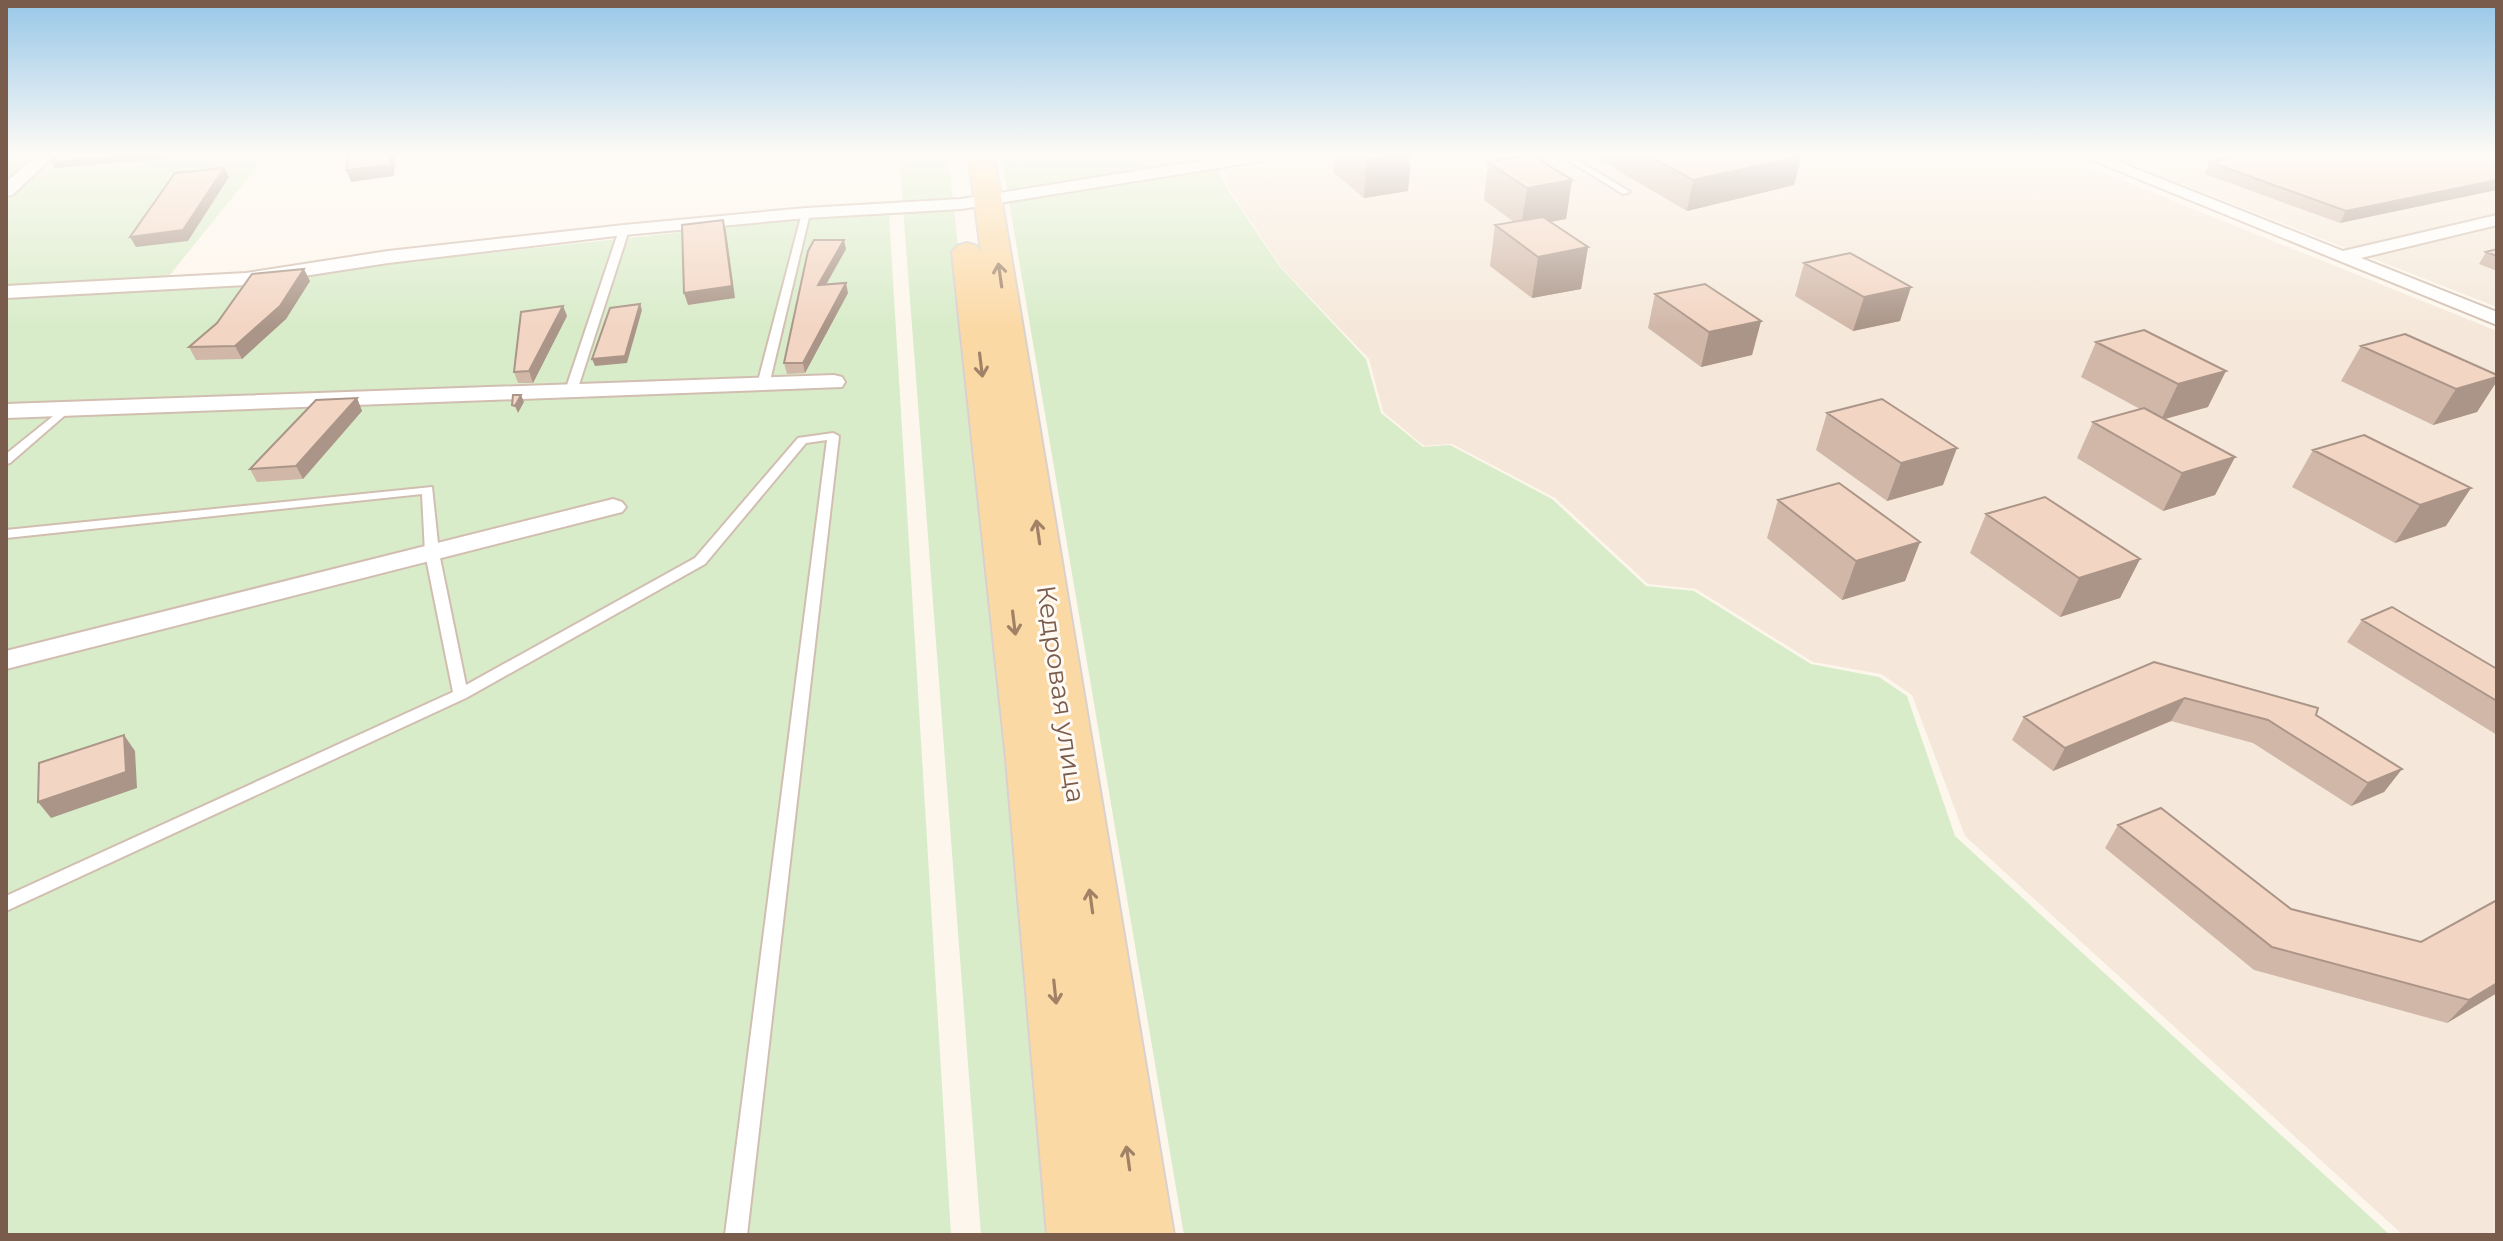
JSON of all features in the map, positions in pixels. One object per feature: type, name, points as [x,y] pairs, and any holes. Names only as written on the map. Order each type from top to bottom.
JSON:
[{"type":"main road","name":"Кедровая улица","points":[[971,212],[1081,1235]]},
{"type":"main road","name":"Кедровая улица","points":[[972,212],[1140,1235]]},
{"type":"street","points":[[6,292],[246,279],[388,257],[815,212]]},
{"type":"street","points":[[2229,212],[2497,319]]},
{"type":"street","points":[[2341,257],[2497,220]]},
{"type":"street","points":[[6,411],[834,382]]},
{"type":"street","points":[[6,660],[613,507]]},
{"type":"lane","points":[[763,385],[806,213]]},
{"type":"lane","points":[[571,391],[624,230]]},
{"type":"lane","points":[[6,460],[67,408]]},
{"type":"lane","points":[[6,904],[461,694],[700,561],[802,440],[833,436],[736,1235]]},
{"type":"lane","points":[[6,534],[428,490],[432,553],[461,694]]},
{"type":"shaded area","points":[[1245,212],[2201,212],[2497,331],[2497,1235],[2403,1235],[1965,836],[1912,695],[1881,674],[1813,662],[1696,589],[1648,584],[1555,498],[1452,444],[1424,446],[1383,412],[1369,359],[1281,267]]},
{"type":"shaded area","points":[[2253,212],[2497,212],[2497,307]]},
{"type":"green space","points":[[6,212],[221,212],[157,291],[242,286],[387,264],[784,221],[889,215],[951,1235],[6,1235]]},
{"type":"green space","points":[[903,212],[954,212],[1064,1235],[981,1235]]},
{"type":"green space","points":[[1011,212],[1243,212],[1280,267],[1366,359],[1381,413],[1423,447],[1450,445],[1552,499],[1646,586],[1694,591],[1811,664],[1879,677],[1907,696],[1955,836],[2390,1235],[1184,1235]]},
{"type":"building","points":[[148,212],[195,212],[183,230],[130,237]]},
{"type":"building","points":[[1543,217],[1588,247],[1538,257],[1495,225]]},
{"type":"building","points":[[723,220],[732,286],[684,293],[682,225]]},
{"type":"building","points":[[814,240],[844,240],[818,285],[846,283],[803,363],[784,363],[808,251]]},
{"type":"building","points":[[1850,253],[1911,287],[1864,297],[1804,263]]},
{"type":"building","points":[[304,269],[280,306],[235,346],[189,347],[217,323],[252,274]]},
{"type":"building","points":[[1705,284],[1761,321],[1709,332],[1655,294]]},
{"type":"building","points":[[640,304],[625,356],[592,359],[610,308]]},
{"type":"building","points":[[563,306],[529,371],[514,372],[521,312]]},
{"type":"building","points":[[2144,330],[2226,371],[2178,384],[2096,342]]},
{"type":"building","points":[[2405,334],[2497,377],[2456,389],[2361,346]]},
{"type":"building","points":[[513,395],[521,395],[515,406],[512,405]]},
{"type":"building","points":[[357,398],[296,466],[250,469],[316,400]]},
{"type":"building","points":[[1882,399],[1957,448],[1901,463],[1827,413]]},
{"type":"building","points":[[2144,408],[2235,457],[2182,473],[2093,422]]},
{"type":"building","points":[[2364,435],[2471,488],[2420,505],[2313,450]]},
{"type":"building","points":[[1839,483],[1920,542],[1856,561],[1778,500]]},
{"type":"building","points":[[2045,497],[2140,559],[2079,578],[1986,514]]},
{"type":"building","points":[[2392,607],[2497,669],[2497,701],[2362,620]]},
{"type":"building","points":[[2154,662],[2318,708],[2316,715],[2402,769],[2368,783],[2268,720],[2185,698],[2065,748],[2024,717]]},
{"type":"building","points":[[124,735],[126,772],[38,802],[39,763]]},
{"type":"building","points":[[2161,808],[2291,909],[2421,942],[2497,900],[2497,983],[2469,1000],[2272,947],[2118,825]]}]
